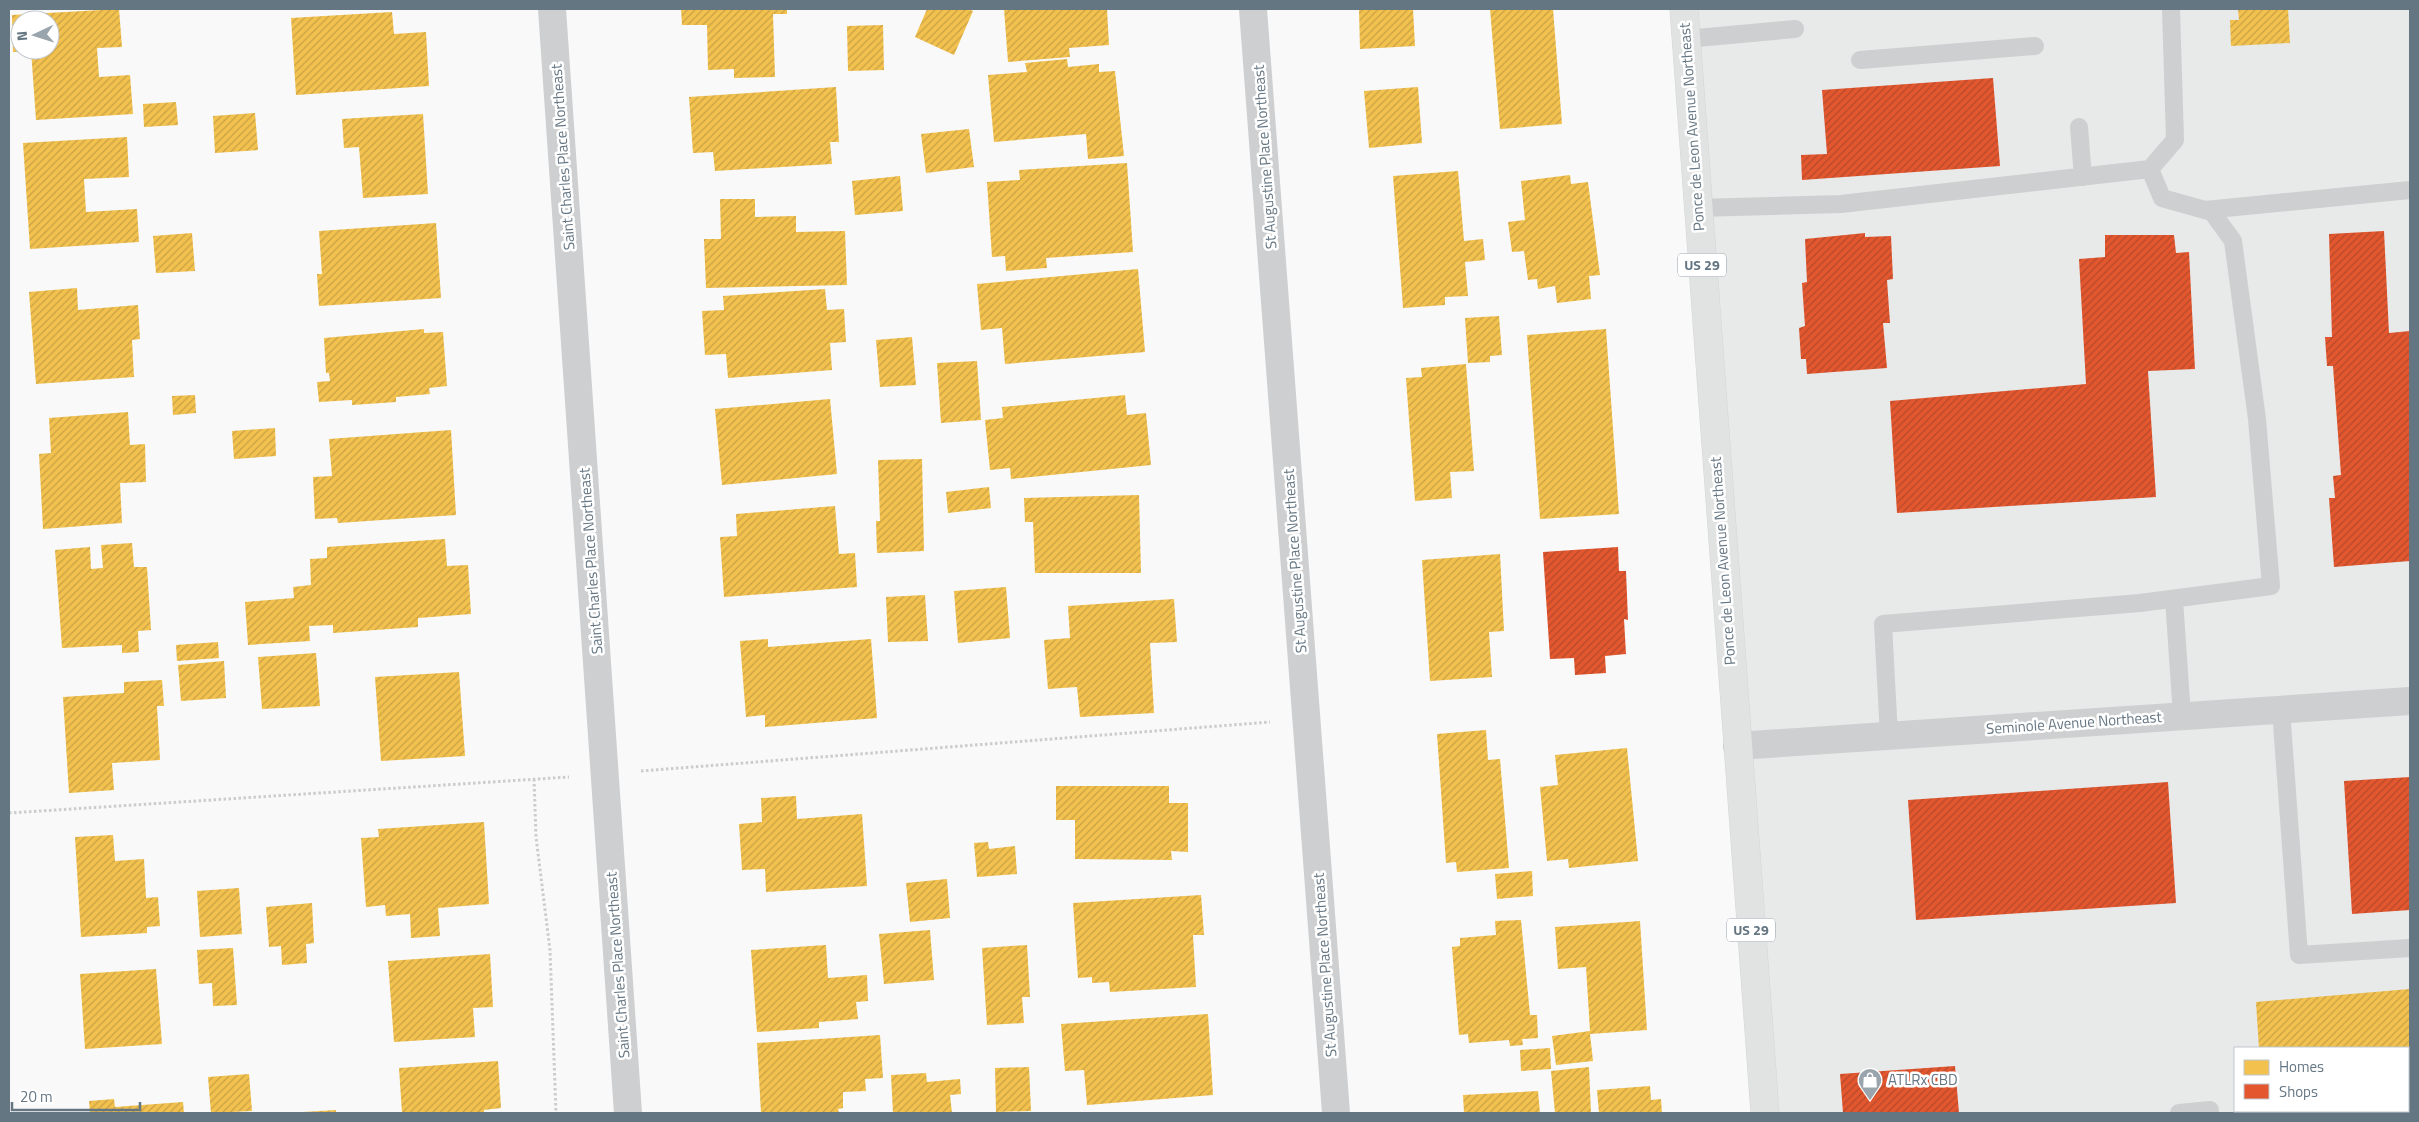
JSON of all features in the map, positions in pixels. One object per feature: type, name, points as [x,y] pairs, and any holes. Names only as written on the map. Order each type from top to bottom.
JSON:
[{"type":"highway","name":"Ponce de Leon Avenue Northeast","points":[[1684,9],[1765,1113]]},
{"type":"street","name":"Saint Charles Place Northeast","points":[[552,9],[628,1113]]},
{"type":"street","name":"St Augustine Place Northeast","points":[[1254,9],[1336,1113]]},
{"type":"street","name":"Seminole Avenue Northeast","points":[[1738,746],[2410,701]]},
{"type":"lane","points":[[1698,208],[1841,204],[2150,169],[2175,140],[2170,9]]},
{"type":"lane","points":[[1686,39],[1795,29]]},
{"type":"lane","points":[[1860,60],[2035,46]]},
{"type":"lane","points":[[2079,127],[2083,176]]},
{"type":"lane","points":[[1889,736],[1883,624],[2174,599],[2270,586],[2258,419],[2233,241],[2212,212],[2162,198],[2150,169]]},
{"type":"lane","points":[[2205,210],[2410,190]]},
{"type":"lane","points":[[2174,599],[2182,716]]},
{"type":"lane","points":[[2281,710],[2299,955],[2410,948]]},
{"type":"lane","points":[[2179,1113],[2210,1112]]},
{"type":"path","points":[[9,813],[605,774],[1306,720]]},
{"type":"path","points":[[534,779],[536,837],[550,950],[556,1113]]},
{"type":"shaded area","points":[[1678,9],[2410,9],[2410,1113],[1765,1113]]},
{"type":"building: Homes","points":[[119,9],[122,47],[97,48],[99,77],[130,75],[133,114],[36,120],[32,60],[60,60],[60,12]]},
{"type":"building: Homes","points":[[681,9],[787,9],[787,14],[773,14],[775,77],[734,78],[734,69],[708,70],[707,25],[682,25]]},
{"type":"building: Homes","points":[[927,9],[967,9],[973,11],[954,55],[915,37]]},
{"type":"building: Homes","points":[[1004,9],[1107,9],[1109,45],[1069,48],[1070,57],[1008,62]]},
{"type":"building: Homes","points":[[1359,9],[1413,9],[1415,46],[1360,49]]},
{"type":"building: Homes","points":[[1490,9],[1553,9],[1562,124],[1500,129]]},
{"type":"building: Homes","points":[[2238,9],[2288,9],[2290,43],[2231,46],[2230,20],[2239,20]]},
{"type":"building: Homes","points":[[392,12],[394,34],[426,32],[429,86],[296,95],[291,18]]},
{"type":"building: Homes","points":[[883,25],[884,70],[848,71],[847,26]]},
{"type":"building: Homes","points":[[1067,59],[1068,67],[1099,64],[1099,72],[1115,71],[1124,156],[1088,159],[1086,134],[994,142],[988,75],[1027,72],[1025,63]]},
{"type":"building: Homes","points":[[836,87],[839,142],[830,142],[832,164],[715,171],[713,152],[693,153],[689,97]]},
{"type":"building: Homes","points":[[1418,87],[1422,143],[1369,148],[1364,91]]},
{"type":"building: Homes","points":[[176,102],[178,125],[144,127],[143,104]]},
{"type":"building: Homes","points":[[255,113],[258,150],[215,153],[213,116]]},
{"type":"building: Homes","points":[[423,114],[428,194],[363,198],[359,147],[344,148],[342,119]]},
{"type":"building: Homes","points":[[969,129],[974,167],[926,173],[921,134]]},
{"type":"building: Homes","points":[[127,137],[129,177],[84,179],[86,212],[137,209],[139,242],[30,249],[23,143]]},
{"type":"building: Homes","points":[[1127,163],[1133,252],[1046,258],[1047,268],[1006,271],[1005,256],[992,257],[987,182],[1020,180],[1019,170]]},
{"type":"building: Homes","points":[[1458,171],[1464,241],[1483,239],[1485,260],[1465,262],[1468,296],[1445,297],[1445,305],[1403,308],[1393,176]]},
{"type":"building: Homes","points":[[1570,175],[1571,184],[1588,182],[1600,275],[1589,276],[1591,299],[1557,303],[1555,286],[1538,289],[1537,279],[1528,280],[1524,251],[1512,252],[1508,222],[1525,220],[1521,181]]},
{"type":"building: Homes","points":[[900,176],[903,211],[855,215],[852,181]]},
{"type":"building: Homes","points":[[720,199],[755,199],[755,217],[796,216],[796,232],[845,231],[847,285],[706,288],[704,239],[721,239]]},
{"type":"building: Homes","points":[[436,223],[441,298],[319,306],[317,274],[322,274],[319,231]]},
{"type":"building: Homes","points":[[192,233],[195,271],[156,273],[153,236]]},
{"type":"building: Homes","points":[[1138,269],[1145,352],[1005,364],[1002,328],[981,330],[977,284]]},
{"type":"building: Homes","points":[[77,288],[78,310],[138,305],[140,339],[132,340],[134,377],[36,384],[29,292]]},
{"type":"building: Homes","points":[[825,289],[827,310],[844,309],[846,342],[830,343],[832,370],[728,378],[726,354],[705,355],[702,311],[724,310],[723,296]]},
{"type":"building: Homes","points":[[1499,316],[1502,355],[1490,356],[1490,362],[1468,363],[1465,318]]},
{"type":"building: Homes","points":[[424,329],[424,333],[443,332],[447,386],[429,388],[430,394],[396,397],[396,402],[352,405],[352,400],[319,402],[317,382],[330,381],[329,373],[326,373],[324,338]]},
{"type":"building: Homes","points":[[1606,329],[1619,514],[1540,519],[1527,335]]},
{"type":"building: Homes","points":[[912,337],[916,385],[880,387],[876,340]]},
{"type":"building: Homes","points":[[977,361],[981,420],[941,423],[937,363]]},
{"type":"building: Homes","points":[[1466,364],[1474,471],[1450,472],[1452,498],[1415,501],[1406,378],[1422,377],[1421,368]]},
{"type":"building: Homes","points":[[195,395],[196,413],[173,415],[172,396]]},
{"type":"building: Homes","points":[[1125,395],[1127,415],[1146,413],[1151,465],[1011,479],[1010,468],[990,470],[985,420],[1003,418],[1002,407]]},
{"type":"building: Homes","points":[[830,399],[837,474],[722,485],[715,409]]},
{"type":"building: Homes","points":[[128,412],[130,445],[145,444],[146,482],[120,483],[122,523],[43,529],[39,454],[51,453],[49,418]]},
{"type":"building: Homes","points":[[275,428],[276,456],[234,459],[232,431]]},
{"type":"building: Homes","points":[[451,430],[456,515],[338,523],[337,518],[315,519],[313,477],[332,476],[329,439]]},
{"type":"building: Homes","points":[[922,459],[924,551],[877,553],[876,521],[880,521],[878,460]]},
{"type":"building: Homes","points":[[989,487],[991,508],[948,513],[946,492]]},
{"type":"building: Homes","points":[[1139,495],[1141,573],[1035,573],[1033,522],[1025,522],[1024,498]]},
{"type":"building: Homes","points":[[835,506],[839,554],[855,553],[857,587],[724,597],[720,537],[737,536],[736,514]]},
{"type":"building: Homes","points":[[445,539],[447,566],[468,565],[471,614],[418,618],[418,627],[333,633],[333,625],[309,626],[310,641],[248,645],[245,602],[294,598],[293,587],[311,585],[310,559],[327,558],[327,547]]},
{"type":"building: Homes","points":[[132,543],[134,567],[147,567],[151,630],[138,631],[139,652],[122,653],[122,645],[62,648],[55,550],[90,547],[91,569],[103,568],[101,545]]},
{"type":"building: Homes","points":[[1500,554],[1504,631],[1489,632],[1492,677],[1430,681],[1422,560]]},
{"type":"building: Homes","points":[[1006,587],[1010,638],[958,643],[954,591]]},
{"type":"building: Homes","points":[[925,595],[928,641],[888,642],[886,597]]},
{"type":"building: Homes","points":[[1174,599],[1177,642],[1150,643],[1154,713],[1080,717],[1077,687],[1048,689],[1044,640],[1070,638],[1068,606]]},
{"type":"building: Homes","points":[[768,639],[768,647],[871,639],[877,718],[765,727],[765,715],[746,717],[740,641]]},
{"type":"building: Homes","points":[[218,642],[219,658],[177,661],[176,645]]},
{"type":"building: Homes","points":[[316,653],[320,706],[262,709],[258,657]]},
{"type":"building: Homes","points":[[224,661],[226,698],[181,701],[178,665]]},
{"type":"building: Homes","points":[[459,672],[465,756],[381,761],[375,677]]},
{"type":"building: Homes","points":[[162,680],[164,706],[157,706],[160,760],[112,763],[114,790],[69,793],[63,697],[124,693],[124,682]]},
{"type":"building: Homes","points":[[1486,730],[1488,760],[1500,759],[1509,868],[1457,872],[1456,862],[1446,863],[1437,734]]},
{"type":"building: Homes","points":[[1627,748],[1638,861],[1569,868],[1568,859],[1547,861],[1540,787],[1558,785],[1555,755]]},
{"type":"building: Homes","points":[[1056,786],[1169,786],[1169,803],[1188,803],[1188,852],[1171,851],[1172,860],[1075,859],[1075,820],[1056,820]]},
{"type":"building: Homes","points":[[796,796],[797,819],[862,814],[867,886],[766,892],[765,869],[742,870],[739,824],[762,822],[761,798]]},
{"type":"building: Homes","points":[[484,822],[489,904],[438,908],[440,936],[411,938],[410,914],[386,916],[385,905],[366,907],[361,838],[379,837],[378,829]]},
{"type":"building: Homes","points":[[113,835],[115,861],[144,859],[146,898],[158,897],[160,926],[147,927],[147,933],[81,937],[75,837]]},
{"type":"building: Homes","points":[[988,842],[989,849],[1015,846],[1017,874],[977,877],[974,843]]},
{"type":"building: Homes","points":[[1532,871],[1533,896],[1497,899],[1495,874]]},
{"type":"building: Homes","points":[[947,879],[950,918],[910,922],[906,883]]},
{"type":"building: Homes","points":[[239,888],[242,934],[200,937],[197,891]]},
{"type":"building: Homes","points":[[1201,895],[1204,935],[1193,935],[1196,987],[1110,992],[1109,982],[1092,983],[1092,977],[1078,978],[1073,903]]},
{"type":"building: Homes","points":[[312,903],[314,943],[306,944],[307,963],[282,965],[281,946],[269,947],[266,907]]},
{"type":"building: Homes","points":[[1521,920],[1530,1015],[1537,1015],[1538,1038],[1522,1039],[1523,1045],[1510,1046],[1509,1040],[1469,1043],[1468,1034],[1459,1035],[1452,947],[1460,946],[1460,938],[1496,935],[1495,921]]},
{"type":"building: Homes","points":[[1640,921],[1647,1030],[1590,1034],[1593,1061],[1556,1065],[1552,1036],[1590,1031],[1586,967],[1558,969],[1555,927]]},
{"type":"building: Homes","points":[[930,930],[934,980],[884,984],[879,934]]},
{"type":"building: Homes","points":[[826,945],[828,978],[867,975],[868,1001],[856,1002],[858,1019],[819,1022],[819,1028],[757,1032],[751,950]]},
{"type":"building: Homes","points":[[1027,945],[1030,997],[1022,997],[1024,1023],[987,1025],[982,948]]},
{"type":"building: Homes","points":[[233,948],[237,1005],[213,1006],[212,983],[199,984],[197,950]]},
{"type":"building: Homes","points":[[490,954],[493,1007],[473,1008],[475,1037],[394,1042],[388,961]]},
{"type":"building: Homes","points":[[156,969],[162,1044],[85,1049],[80,974]]},
{"type":"building: Homes","points":[[2410,989],[2410,1113],[2264,1113],[2409,1112],[2409,1047],[2259,1047],[2256,1002]]},
{"type":"building: Homes","points":[[1208,1014],[1213,1095],[1087,1105],[1084,1070],[1065,1071],[1061,1024]]},
{"type":"building: Homes","points":[[880,1035],[883,1078],[865,1079],[866,1091],[843,1092],[843,1108],[838,1109],[839,1113],[761,1113],[757,1043]]},
{"type":"building: Homes","points":[[1550,1048],[1551,1069],[1521,1071],[1520,1050]]},
{"type":"building: Homes","points":[[498,1061],[501,1108],[484,1110],[484,1113],[402,1113],[399,1068]]},
{"type":"building: Homes","points":[[1029,1067],[1031,1111],[996,1112],[995,1068]]},
{"type":"building: Homes","points":[[1589,1067],[1591,1113],[1555,1113],[1551,1071]]},
{"type":"building: Homes","points":[[926,1073],[927,1082],[960,1079],[961,1094],[950,1095],[952,1113],[893,1113],[891,1075]]},
{"type":"building: Homes","points":[[249,1074],[252,1111],[211,1113],[208,1077]]},
{"type":"building: Homes","points":[[1650,1086],[1651,1100],[1661,1099],[1662,1113],[1599,1113],[1597,1090]]},
{"type":"building: Homes","points":[[1538,1091],[1540,1113],[1464,1113],[1463,1095]]},
{"type":"building: Homes","points":[[114,1099],[115,1107],[183,1102],[184,1113],[90,1113],[89,1101]]},
{"type":"building: Homes","points":[[336,1110],[336,1113],[303,1113],[303,1112]]},
{"type":"building: Shops","points":[[1993,78],[2000,166],[1802,180],[1801,155],[1827,154],[1822,90]]},
{"type":"building: Shops","points":[[2384,231],[2389,333],[2410,331],[2410,561],[2334,567],[2329,498],[2335,498],[2333,476],[2341,475],[2333,366],[2327,366],[2325,337],[2332,337],[2329,234]]},
{"type":"building: Shops","points":[[1865,233],[1865,237],[1891,236],[1893,279],[1887,280],[1890,323],[1883,323],[1887,368],[1807,374],[1806,359],[1801,359],[1799,328],[1805,326],[1802,283],[1807,282],[1805,239]]},
{"type":"building: Shops","points":[[2105,235],[2174,235],[2176,253],[2189,252],[2195,369],[2148,371],[2156,497],[1897,513],[1890,401],[2086,384],[2079,259],[2105,257]]},
{"type":"building: Shops","points":[[1618,547],[1619,571],[1626,571],[1628,620],[1624,619],[1626,654],[1605,656],[1606,673],[1575,675],[1574,658],[1550,659],[1543,552]]},
{"type":"building: Shops","points":[[2410,777],[2410,910],[2352,914],[2344,781]]},
{"type":"building: Shops","points":[[2168,782],[2176,903],[1916,920],[1908,800]]},
{"type":"building: Shops","points":[[1955,1066],[1959,1113],[1843,1113],[1840,1074]]},
{"type":"place","name":"ATLRx CBD","points":[[1870,1101]]}]
